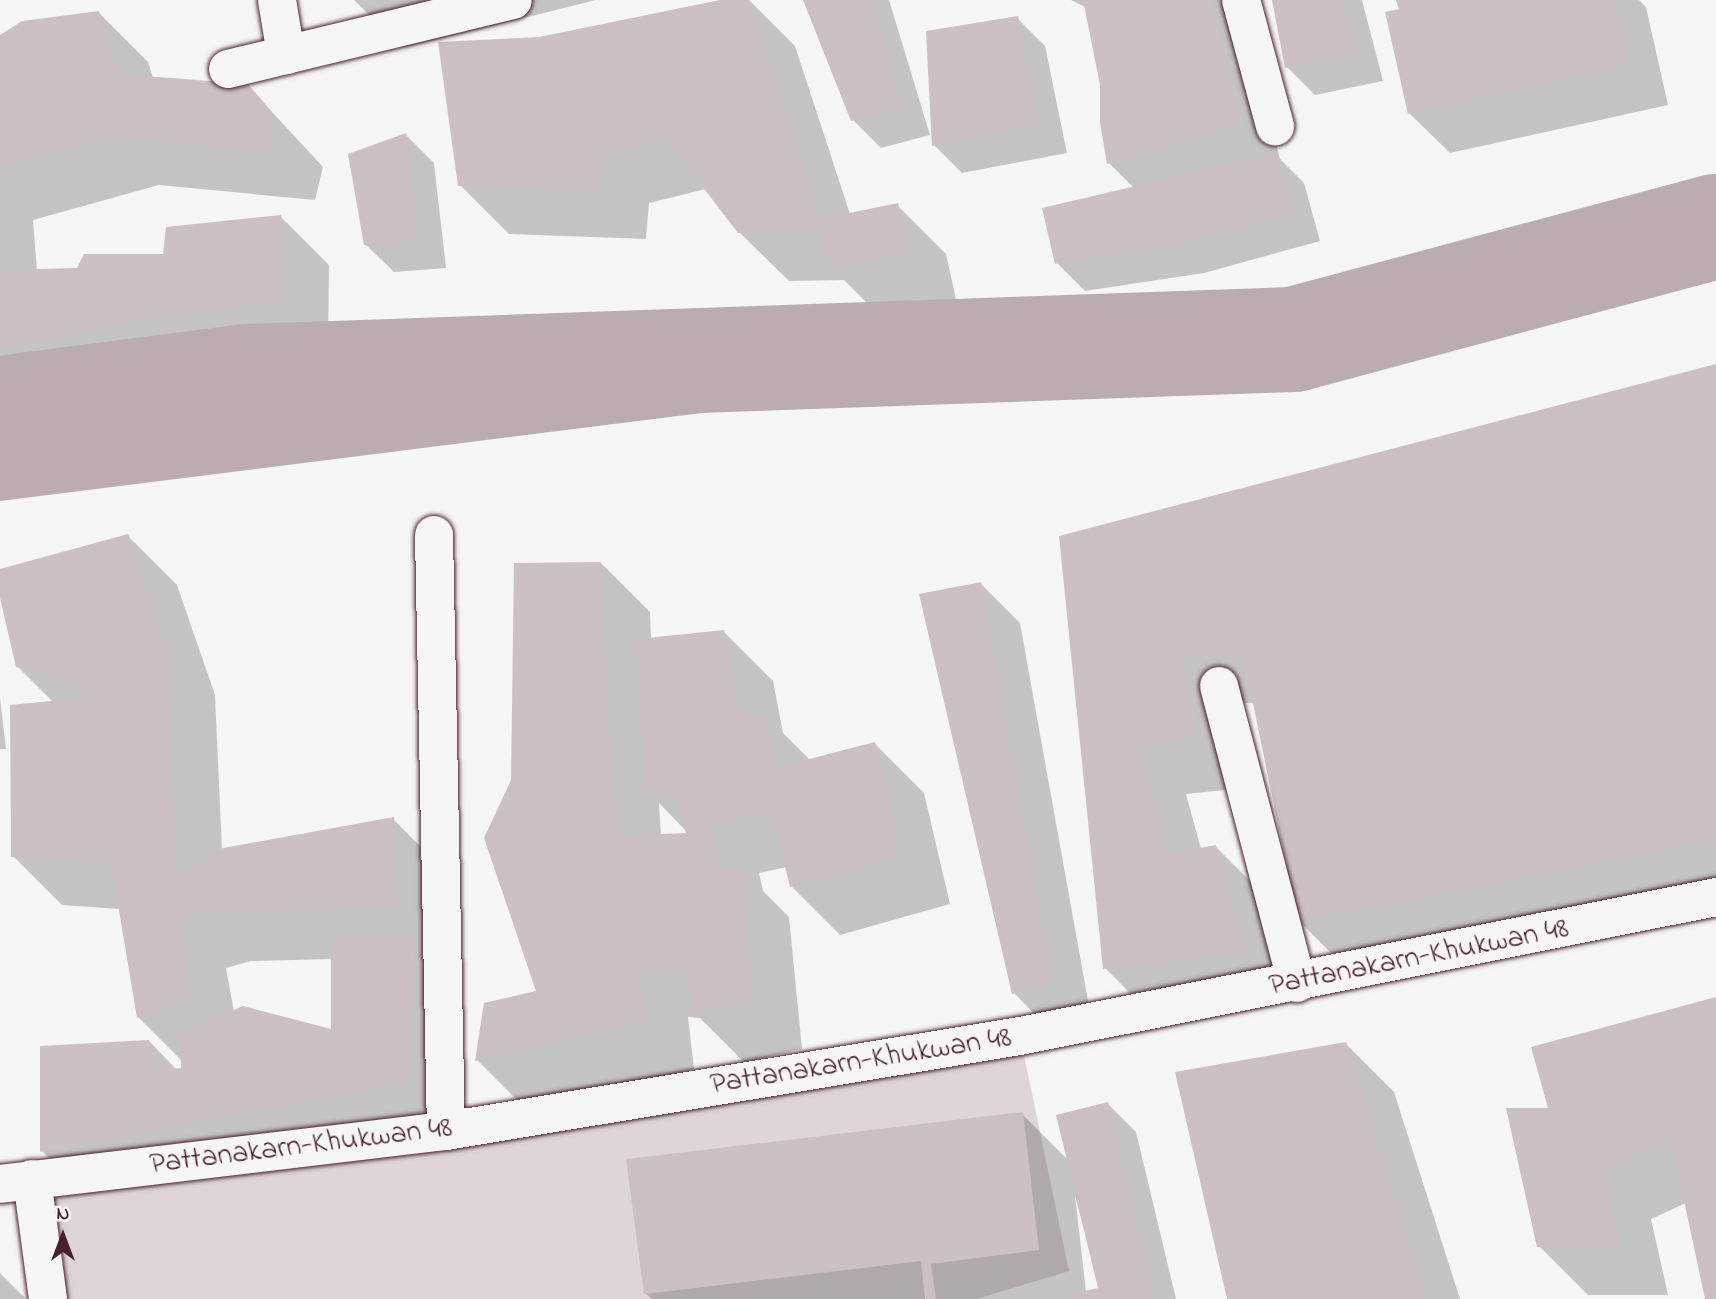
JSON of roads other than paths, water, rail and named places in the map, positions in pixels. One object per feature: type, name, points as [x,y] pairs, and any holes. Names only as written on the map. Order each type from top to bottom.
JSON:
[{"type":"street","points":[[277,0],[286,55]]},
{"type":"street","points":[[228,69],[513,0]]},
{"type":"street","points":[[1241,0],[1275,126]]},
{"type":"street","points":[[434,536],[446,1131]]},
{"type":"street","points":[[1219,686],[1297,983]]},
{"type":"street","name":"Pattanakarn-Khukwan 48","points":[[16,1181],[446,1131],[1118,1019],[1716,897]]},
{"type":"street","points":[[16,1181],[48,1299]]},
{"type":"waterway","points":[[0,408],[248,376],[1293,339],[1716,226]]}]
